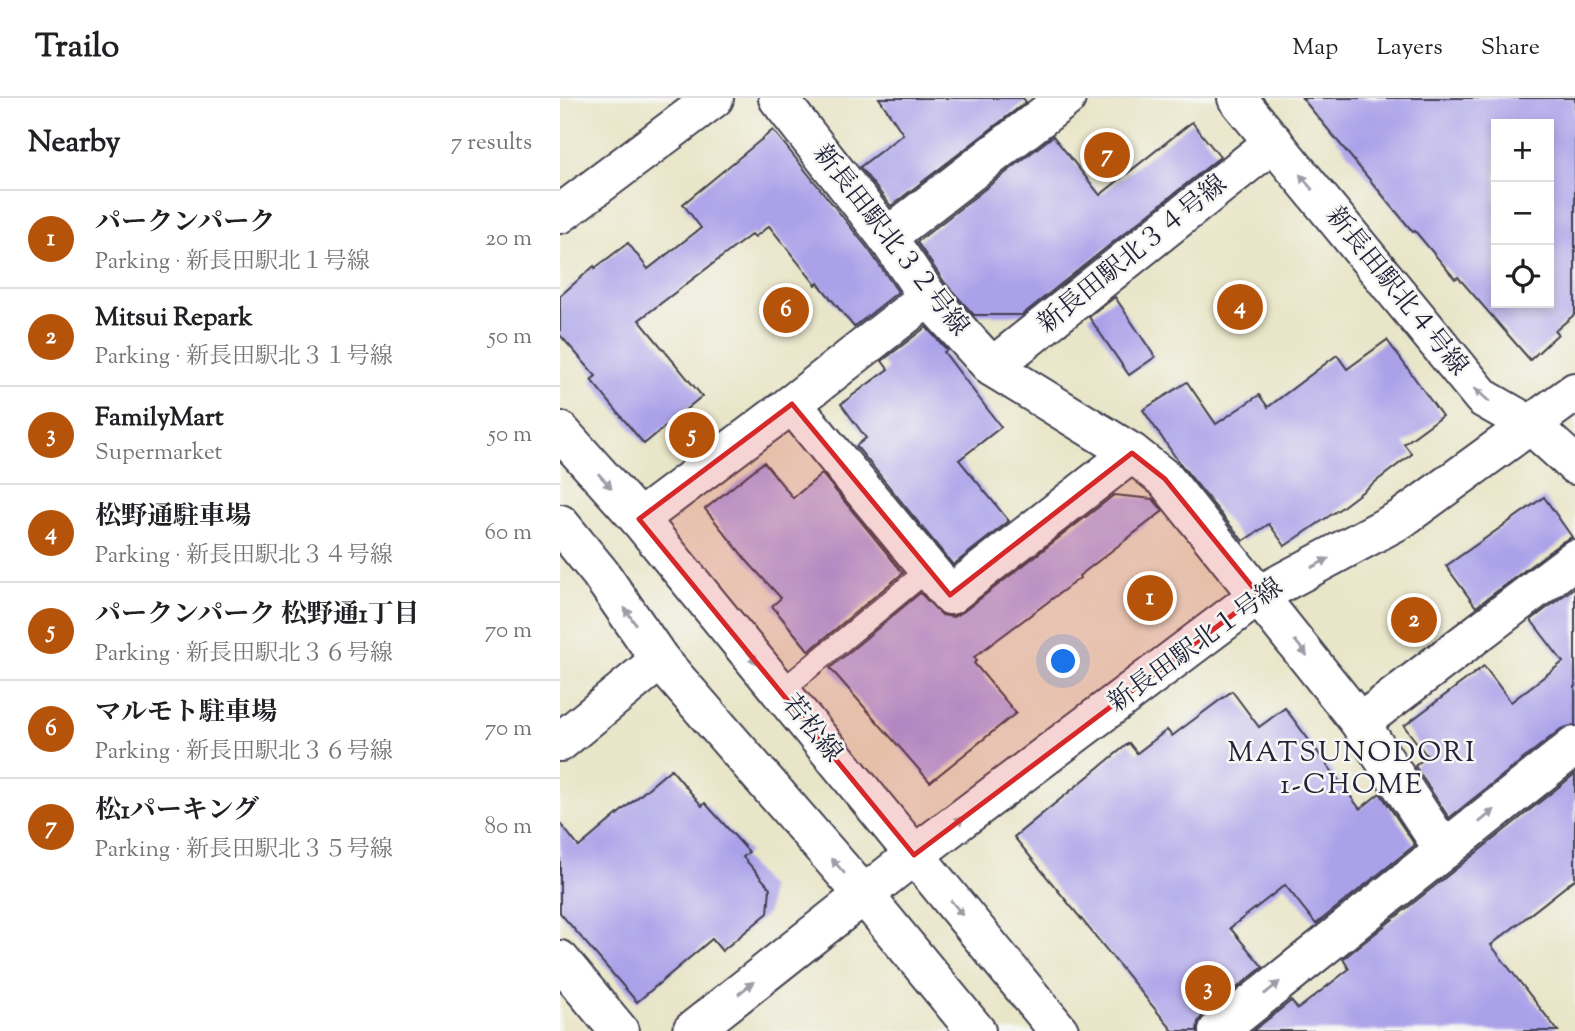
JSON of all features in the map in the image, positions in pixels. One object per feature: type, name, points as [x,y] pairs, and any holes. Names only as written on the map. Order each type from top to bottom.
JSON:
[{"type":"street","points":[[560,214],[714,98]]},
{"type":"street","name":"新長田駅北３２号線","points":[[778,98],[887,237],[928,298],[992,367],[1132,453],[1165,479],[1360,723],[1444,850]]},
{"type":"street","points":[[887,237],[1066,98]]},
{"type":"street","name":"新長田駅北４号線","points":[[1237,98],[1483,398],[1532,426],[1575,465]]},
{"type":"street","name":"新長田駅北３４号線","points":[[992,367],[1274,142]]},
{"type":"street","points":[[639,519],[928,298]]},
{"type":"street","name":"新長田駅北１号線","points":[[692,1031],[914,855],[1259,595],[1401,519],[1575,393]]},
{"type":"street","points":[[792,404],[950,594],[1132,453]]},
{"type":"street","name":"若松線","points":[[560,430],[639,519],[1059,1031]]},
{"type":"street","points":[[560,524],[600,573],[660,660],[864,895],[976,1031]]},
{"type":"street","points":[[1360,723],[1575,559]]},
{"type":"street","points":[[560,742],[660,660]]},
{"type":"street","points":[[1218,1031],[1575,746]]},
{"type":"street","points":[[560,960],[619,1031]]},
{"type":"lane","points":[[780,692],[929,569]]},
{"type":"highlighted area","points":[[792,404],[950,595],[1132,453],[1165,479],[1259,595],[914,855],[639,519]]},
{"type":"building","points":[[879,98],[1023,98],[1026,102],[891,206],[860,167],[903,134]]},
{"type":"building","points":[[1302,98],[1575,98],[1575,314],[1555,331],[1558,334],[1530,360],[1415,231],[1413,232]]},
{"type":"building","points":[[1192,122],[1220,157],[1022,315],[974,315],[945,283],[917,242],[1053,136],[1100,195]]},
{"type":"building","points":[[773,130],[869,250],[898,292],[854,327],[769,226],[755,237],[752,234],[639,320],[702,396],[644,444],[591,380],[596,376],[560,335],[560,296],[594,266],[595,268],[628,243],[648,269],[701,228],[683,204]]},
{"type":"building","points":[[1115,297],[1155,357],[1129,375],[1089,317]]},
{"type":"building","points":[[926,327],[947,350],[944,352],[1001,427],[959,460],[1009,521],[953,565],[856,446],[866,438],[841,404],[888,369],[882,361]]},
{"type":"building","points":[[1387,340],[1442,416],[1404,444],[1412,454],[1285,546],[1269,524],[1243,541],[1178,461],[1143,410],[1187,382],[1216,424],[1259,395],[1268,407],[1337,355],[1347,369]]},
{"type":"building","points":[[764,462],[793,498],[822,474],[903,573],[809,651],[772,606],[781,598],[705,509]]},
{"type":"building","points":[[1114,495],[1153,499],[1163,511],[1079,576],[1080,578],[974,657],[977,660],[974,663],[1016,713],[930,782],[830,668],[920,593],[942,615],[953,617],[963,612]]},
{"type":"building","points":[[1544,497],[1572,537],[1476,607],[1446,566]]},
{"type":"building","points":[[1575,587],[1575,725],[1561,729],[1449,818],[1415,766],[1427,756],[1404,726],[1484,666],[1511,702],[1563,662],[1531,620]]},
{"type":"building","points":[[1232,691],[1259,727],[1285,708],[1360,809],[1380,793],[1415,845],[1316,924],[1285,885],[1230,928],[1263,967],[1204,1014],[1198,1022],[1197,1031],[1173,1031],[1014,837],[1129,743],[1137,753],[1167,730],[1172,736]]},
{"type":"building","points":[[671,769],[702,806],[705,803],[749,852],[743,857],[770,888],[768,913],[722,951],[712,939],[637,1002],[560,913],[560,823],[579,847]]},
{"type":"building","points":[[1575,774],[1575,879],[1491,945],[1558,1031],[1253,1031],[1291,1001],[1298,1009],[1349,969],[1343,959]]},
{"type":"place","name":"松1パーキング","points":[[1107,155]]},
{"type":"place","name":"松野通駐車場","points":[[1240,307]]},
{"type":"place","name":"マルモト駐車場","points":[[786,310]]},
{"type":"place","name":"パークンパーク 松野通1丁目","points":[[692,435]]},
{"type":"place","name":"パークンパーク","points":[[1150,598]]},
{"type":"place","name":"Mitsui Repark","points":[[1414,620]]},
{"type":"place","name":"FamilyMart","points":[[1208,988]]},
{"type":"district","name":"MATSUNODORI 1-CHOME","points":[[1352,770]]}]
